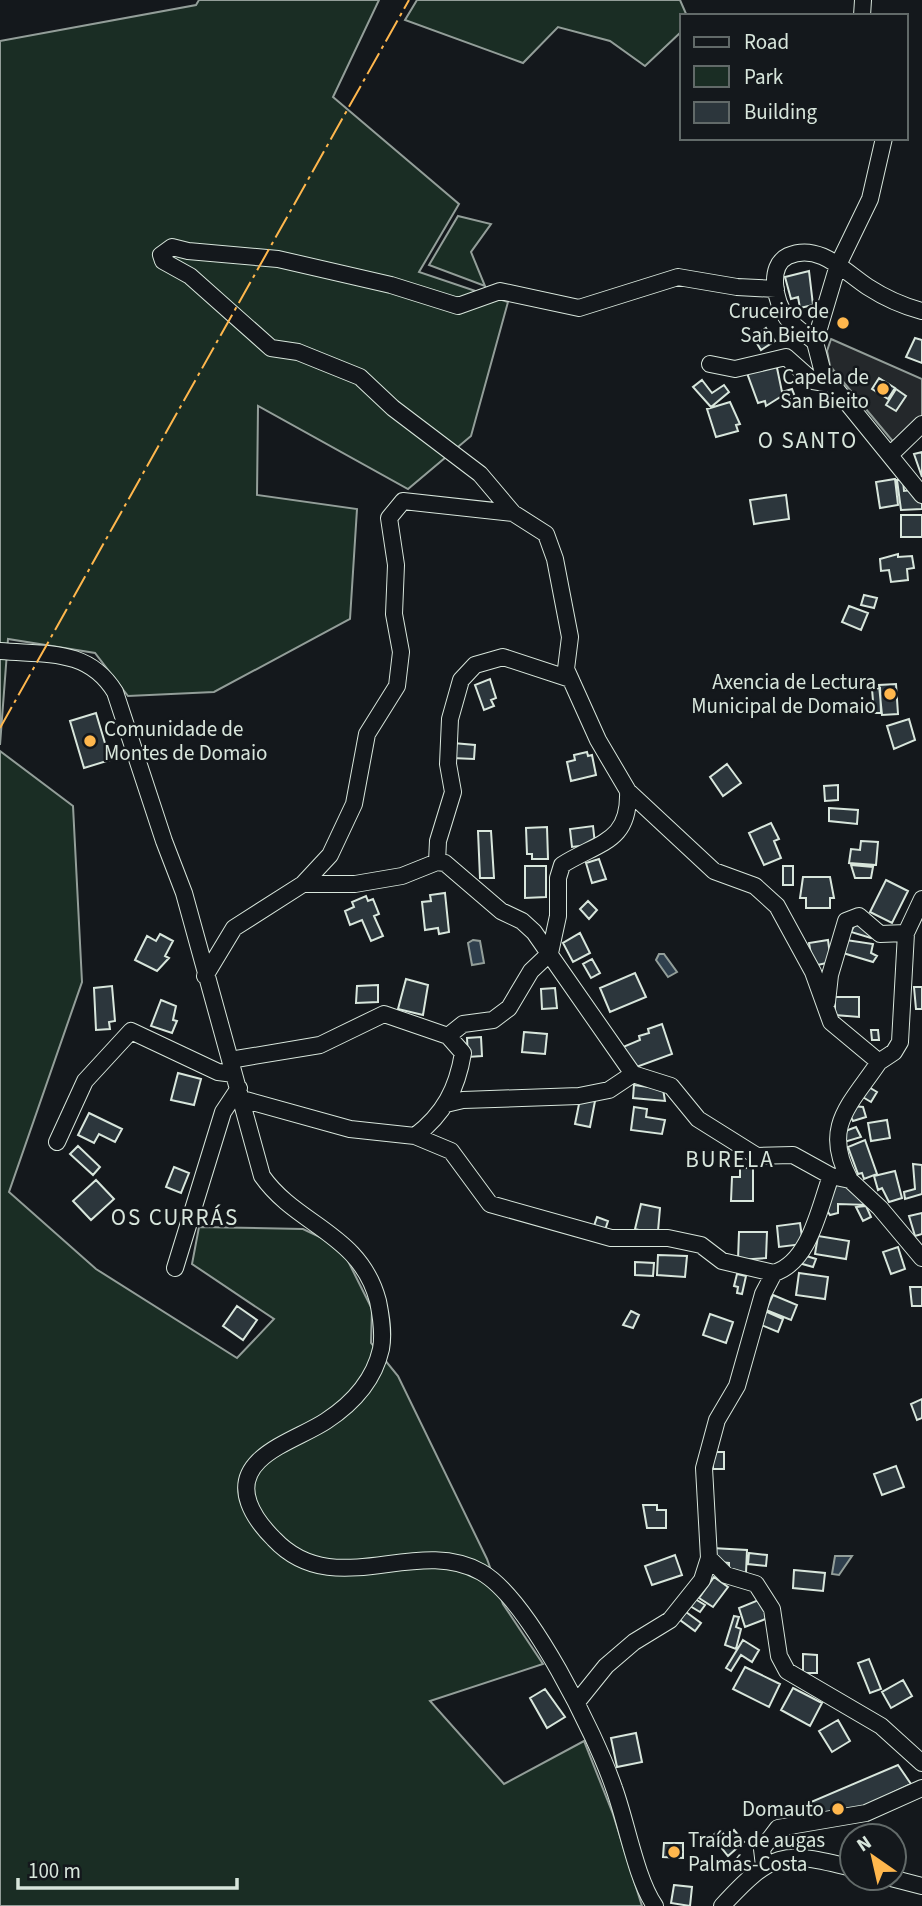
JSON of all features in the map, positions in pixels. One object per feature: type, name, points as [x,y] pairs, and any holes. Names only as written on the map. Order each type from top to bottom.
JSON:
[{"type":"street","points":[[884,140],[870,199],[837,267],[815,342],[822,373],[922,495]]},
{"type":"street","points":[[776,280],[737,287],[678,277],[579,308],[500,291],[458,306],[391,285],[278,259],[188,251],[172,247],[165,249],[161,255],[163,261],[190,276],[271,348],[298,352],[360,377],[393,408],[480,474],[513,513],[546,534],[555,559],[570,637],[566,669],[598,740],[628,791],[713,871],[755,886],[777,906],[813,972],[831,1022],[879,1062]]},
{"type":"street","points":[[815,342],[788,319],[781,309],[776,280],[788,256],[799,253],[828,258],[837,267],[889,299],[922,311]]},
{"type":"street","points":[[710,364],[726,370],[786,357],[813,381],[831,384]]},
{"type":"street","points":[[890,454],[922,424]]},
{"type":"street","points":[[205,976],[234,928],[303,884],[330,855],[354,804],[367,734],[397,686],[401,652],[394,614],[396,565],[389,518],[403,500],[513,513]]},
{"type":"street","points":[[0,651],[72,657],[93,667],[105,677],[122,708],[164,841],[184,893],[262,1176],[282,1200],[328,1230],[361,1264],[377,1297],[383,1333],[377,1364],[365,1386],[349,1404],[253,1465],[246,1488],[255,1516],[279,1545],[296,1557],[326,1569],[440,1560],[481,1572],[517,1607],[577,1702],[613,1785],[655,1906]]},
{"type":"street","points":[[437,862],[438,841],[453,792],[448,764],[450,719],[461,680],[475,665],[503,657],[570,679]]},
{"type":"street","points":[[447,1036],[463,1024],[493,1020],[509,1007],[531,971],[550,953],[558,916],[558,878],[562,865],[580,853],[604,845],[619,831],[629,812],[628,791]]},
{"type":"street","points":[[303,884],[355,884],[402,876],[437,862],[452,867],[501,911],[522,921],[550,953],[633,1074],[671,1086],[698,1119],[757,1156],[793,1155],[831,1176],[850,1180]]},
{"type":"street","points":[[922,899],[906,933],[900,1042],[894,1052],[879,1062],[840,1120],[835,1140],[850,1180],[880,1208],[922,1258]]},
{"type":"street","points":[[826,1008],[830,975],[846,921],[859,916],[880,934],[906,933]]},
{"type":"street","points":[[175,1268],[223,1112],[236,1080],[320,1045],[384,1014],[447,1036],[463,1053],[460,1071],[446,1104],[433,1122],[415,1136]]},
{"type":"street","points":[[57,1142],[85,1081],[131,1031],[350,1129],[415,1136],[451,1151],[490,1203],[611,1238],[668,1238],[701,1245],[722,1261],[774,1273],[786,1270],[800,1254],[831,1176]]},
{"type":"street","points":[[446,1104],[463,1100],[579,1096],[609,1090],[633,1074]]},
{"type":"street","points":[[577,1702],[634,1642],[670,1620],[702,1580],[709,1558],[704,1468],[717,1420],[737,1386],[763,1294],[774,1273]]},
{"type":"street","points":[[709,1558],[726,1575],[756,1584],[772,1609],[779,1656],[787,1671],[881,1726],[922,1763]]},
{"type":"street","points":[[764,1866],[762,1849],[778,1828],[866,1814],[922,1788]]},
{"type":"street","points":[[722,1906],[750,1875],[764,1866],[790,1857],[808,1857],[838,1864]]},
{"type":"green space","points":[[199,0],[379,0],[333,97],[459,204],[419,272],[508,302],[471,436],[408,489],[258,406],[257,495],[357,509],[350,619],[214,692],[128,696],[95,653],[8,639],[0,745],[0,41],[196,5]]},
{"type":"green space","points":[[417,0],[680,0],[686,14],[680,14],[680,33],[645,66],[610,41],[558,27],[523,63],[405,20]]},
{"type":"green space","points":[[458,216],[491,224],[471,252],[485,286],[429,265]]},
{"type":"green space","points":[[0,751],[73,806],[82,982],[9,1192],[96,1269],[237,1358],[274,1319],[192,1264],[199,1227],[303,1229],[341,1247],[372,1309],[371,1343],[398,1376],[487,1559],[503,1604],[543,1664],[430,1701],[504,1784],[584,1741],[613,1814],[642,1906],[0,1906]]},
{"type":"shaded area","points":[[831,339],[922,379],[922,418],[895,444],[830,366],[827,351]]},
{"type":"water","points":[[473,940],[480,941],[484,963],[472,965],[468,943]]},
{"type":"water","points":[[659,954],[664,954],[677,972],[668,977],[656,960]]},
{"type":"water","points":[[835,1556],[852,1556],[839,1575],[832,1574]]},
{"type":"building","points":[[809,271],[813,305],[800,308],[798,297],[791,299],[785,277]]},
{"type":"building","points":[[766,328],[775,341],[761,350],[753,337]]},
{"type":"building","points":[[915,338],[922,340],[922,363],[906,357]]},
{"type":"building","points":[[776,363],[782,392],[792,389],[795,397],[784,401],[782,396],[766,406],[765,401],[758,403],[747,373]]},
{"type":"building","name":"Capela de San Bieito","points":[[879,378],[895,388],[888,399],[872,389]]},
{"type":"building","points":[[702,380],[712,393],[724,385],[729,392],[711,407],[693,387]]},
{"type":"building","points":[[896,389],[906,396],[896,411],[886,405]]},
{"type":"building","points":[[730,402],[740,424],[736,425],[738,431],[716,437],[707,409]]},
{"type":"building","points":[[922,452],[922,477],[914,454]]},
{"type":"building","points":[[895,479],[898,505],[880,508],[876,482]]},
{"type":"building","points":[[897,480],[903,480],[904,491],[912,490],[922,503],[922,509],[901,510]]},
{"type":"building","points":[[786,495],[789,519],[754,524],[750,500]]},
{"type":"building","points":[[901,515],[922,515],[922,537],[901,537]]},
{"type":"building","points":[[898,554],[898,557],[912,556],[914,568],[907,569],[908,580],[891,582],[889,570],[881,571],[880,559]]},
{"type":"building","points":[[864,595],[877,598],[874,608],[861,605]]},
{"type":"building","points":[[849,606],[868,613],[861,630],[842,622]]},
{"type":"building","points":[[490,679],[496,698],[491,700],[494,706],[484,710],[475,685]]},
{"type":"building","points":[[896,684],[898,714],[882,715],[879,685]]},
{"type":"building","points":[[880,688],[881,713],[874,713],[872,689]]},
{"type":"building","name":"Comunidade de Montes de Domaio","points":[[96,713],[110,760],[84,768],[70,721]]},
{"type":"building","points":[[909,719],[915,740],[894,749],[887,726]]},
{"type":"building","points":[[453,743],[475,745],[474,759],[452,758]]},
{"type":"building","points":[[587,752],[588,756],[592,755],[596,775],[571,781],[567,762],[575,760],[574,755]]},
{"type":"building","points":[[727,764],[741,783],[723,796],[710,777]]},
{"type":"building","points":[[838,785],[838,800],[825,801],[824,786]]},
{"type":"building","points":[[829,808],[858,810],[857,824],[829,821]]},
{"type":"building","points":[[771,823],[779,839],[774,841],[781,858],[764,865],[749,833]]},
{"type":"building","points":[[593,826],[595,844],[572,847],[570,829]]},
{"type":"building","points":[[547,827],[548,859],[532,859],[532,854],[527,854],[526,828]]},
{"type":"building","points":[[478,831],[491,831],[494,878],[480,878]]},
{"type":"building","points":[[861,841],[878,842],[876,865],[849,863],[851,849],[860,850]]},
{"type":"building","points":[[599,859],[606,879],[592,883],[586,863]]},
{"type":"building","points":[[851,865],[873,867],[871,878],[855,878]]},
{"type":"building","points":[[525,866],[546,866],[546,897],[525,898]]},
{"type":"building","points":[[783,866],[793,866],[793,885],[783,885]]},
{"type":"building","points":[[803,877],[830,877],[834,898],[830,898],[830,908],[806,908],[806,898],[800,898]]},
{"type":"building","points":[[886,880],[908,891],[892,923],[870,912]]},
{"type":"building","points":[[445,893],[449,932],[439,934],[438,928],[425,930],[422,902],[431,901],[430,895]]},
{"type":"building","points":[[366,896],[368,901],[373,899],[379,914],[374,916],[383,936],[371,941],[362,920],[350,925],[345,911],[354,907],[352,902]]},
{"type":"building","points":[[588,901],[597,910],[589,919],[580,909]]},
{"type":"building","points":[[855,924],[873,932],[871,938],[851,932]]},
{"type":"building","points":[[580,933],[590,953],[573,962],[563,943]]},
{"type":"building","points":[[160,934],[173,941],[165,956],[169,958],[157,971],[135,960],[147,936],[156,941]]},
{"type":"building","points":[[828,940],[831,962],[813,966],[809,943]]},
{"type":"building","points":[[846,940],[873,944],[871,953],[877,956],[873,962],[843,953]]},
{"type":"building","points":[[592,959],[600,973],[591,978],[583,964]]},
{"type":"building","points":[[635,973],[646,997],[610,1012],[600,988]]},
{"type":"building","points":[[406,979],[428,985],[423,1015],[398,1009]]},
{"type":"building","points":[[378,985],[378,1002],[356,1003],[357,986]]},
{"type":"building","points":[[112,986],[115,1021],[109,1022],[110,1029],[96,1030],[94,988]]},
{"type":"building","points":[[914,987],[922,987],[922,1009],[916,1009]]},
{"type":"building","points":[[555,988],[557,1008],[542,1009],[541,989]]},
{"type":"building","points":[[835,997],[859,997],[859,1017],[835,1015]]},
{"type":"building","points":[[161,1000],[176,1006],[173,1020],[177,1021],[172,1033],[151,1026]]},
{"type":"building","points":[[662,1024],[672,1054],[631,1069],[623,1047],[640,1040],[639,1036],[649,1033],[648,1029]]},
{"type":"building","points":[[871,1030],[878,1030],[879,1040],[872,1040]]},
{"type":"building","points":[[524,1032],[547,1034],[545,1054],[522,1052]]},
{"type":"building","points":[[481,1037],[482,1056],[468,1057],[467,1038]]},
{"type":"building","points":[[178,1073],[201,1079],[194,1105],[171,1100]]},
{"type":"building","points":[[634,1085],[663,1089],[665,1101],[633,1098]]},
{"type":"building","points":[[867,1086],[877,1092],[871,1102],[861,1096]]},
{"type":"building","points":[[580,1099],[595,1101],[590,1127],[575,1124]]},
{"type":"building","points":[[853,1106],[863,1107],[866,1117],[853,1121],[848,1112]]},
{"type":"building","points":[[634,1107],[647,1109],[646,1117],[665,1120],[662,1134],[631,1130]]},
{"type":"building","points":[[89,1113],[122,1129],[115,1142],[99,1134],[94,1143],[78,1135]]},
{"type":"building","points":[[887,1120],[890,1138],[871,1141],[868,1123]]},
{"type":"building","points":[[856,1127],[861,1137],[841,1143],[840,1133]]},
{"type":"building","points":[[865,1140],[877,1174],[864,1179],[862,1173],[858,1174],[848,1147]]},
{"type":"building","points":[[78,1146],[100,1167],[93,1175],[70,1154]]},
{"type":"building","points":[[913,1164],[922,1165],[922,1194],[905,1199],[904,1192],[915,1189]]},
{"type":"building","points":[[174,1167],[189,1173],[181,1193],[166,1187]]},
{"type":"building","points":[[740,1168],[753,1168],[753,1201],[731,1201],[732,1177],[740,1177]]},
{"type":"building","points":[[895,1171],[902,1198],[889,1202],[882,1188],[878,1190],[874,1176]]},
{"type":"building","points":[[96,1180],[114,1199],[91,1220],[73,1201]]},
{"type":"building","points":[[833,1182],[853,1187],[868,1205],[838,1204],[838,1213],[830,1215],[826,1209]]},
{"type":"building","points":[[641,1204],[660,1208],[658,1231],[654,1234],[635,1229]]},
{"type":"building","points":[[866,1206],[871,1217],[863,1221],[856,1207]]},
{"type":"building","points":[[922,1213],[922,1234],[915,1236],[909,1216]]},
{"type":"building","points":[[597,1217],[608,1221],[604,1233],[593,1229]]},
{"type":"building","points":[[800,1223],[803,1244],[779,1247],[777,1226]]},
{"type":"building","points":[[739,1232],[767,1232],[766,1258],[738,1260]]},
{"type":"building","points":[[818,1236],[849,1241],[846,1259],[815,1254]]},
{"type":"building","points":[[898,1247],[905,1269],[891,1274],[883,1252]]},
{"type":"building","points":[[658,1255],[687,1256],[685,1277],[657,1275]]},
{"type":"building","points":[[803,1255],[816,1259],[813,1267],[799,1263]]},
{"type":"building","points":[[635,1262],[654,1263],[653,1276],[635,1275]]},
{"type":"building","points":[[799,1273],[828,1277],[825,1299],[796,1295]]},
{"type":"building","points":[[737,1274],[746,1276],[742,1294],[737,1293],[738,1287],[734,1286]]},
{"type":"building","points":[[910,1287],[922,1287],[922,1306],[912,1306]]},
{"type":"building","points":[[773,1295],[797,1305],[791,1320],[766,1310]]},
{"type":"building","points":[[237,1306],[257,1320],[243,1340],[223,1326]]},
{"type":"building","points":[[631,1311],[639,1315],[633,1328],[623,1325]]},
{"type":"building","points":[[765,1311],[783,1319],[778,1332],[759,1324]]},
{"type":"building","points":[[710,1314],[733,1322],[726,1343],[703,1335]]},
{"type":"building","points":[[922,1399],[922,1418],[917,1420],[911,1404]]},
{"type":"building","points":[[713,1452],[724,1452],[724,1469],[713,1469]]},
{"type":"building","points":[[896,1466],[904,1487],[882,1495],[874,1474]]},
{"type":"building","points":[[643,1505],[657,1505],[657,1510],[666,1510],[666,1528],[647,1528]]},
{"type":"building","points":[[712,1548],[747,1550],[746,1573],[729,1573],[729,1563],[718,1562]]},
{"type":"building","points":[[749,1553],[767,1555],[766,1566],[748,1564]]},
{"type":"building","points":[[675,1555],[682,1575],[652,1585],[645,1566]]},
{"type":"building","points":[[794,1570],[825,1573],[823,1591],[793,1588]]},
{"type":"building","points":[[714,1577],[728,1587],[713,1607],[699,1598]]},
{"type":"building","points":[[695,1599],[705,1605],[700,1612],[690,1606]]},
{"type":"building","points":[[761,1599],[768,1618],[745,1627],[739,1608]]},
{"type":"building","points":[[686,1612],[701,1623],[695,1631],[680,1620]]},
{"type":"building","points":[[734,1616],[739,1617],[736,1627],[741,1629],[736,1649],[725,1645]]},
{"type":"building","points":[[743,1640],[759,1650],[752,1662],[741,1655],[731,1671],[726,1668]]},
{"type":"building","points":[[803,1654],[817,1655],[817,1673],[803,1673]]},
{"type":"building","points":[[869,1659],[881,1689],[870,1693],[858,1663]]},
{"type":"building","points":[[745,1667],[780,1684],[769,1707],[733,1689]]},
{"type":"building","points":[[903,1680],[912,1696],[891,1708],[882,1692]]},
{"type":"building","points":[[793,1688],[822,1703],[810,1726],[781,1710]]},
{"type":"building","points":[[545,1689],[565,1717],[547,1728],[530,1698]]},
{"type":"building","points":[[838,1720],[850,1741],[832,1752],[819,1731]]},
{"type":"building","points":[[636,1733],[642,1762],[617,1767],[611,1738]]},
{"type":"building","points":[[898,1765],[911,1784],[859,1809],[814,1814],[811,1802]]},
{"type":"building","points":[[720,1830],[726,1837],[734,1830],[744,1842],[728,1856],[712,1836]]},
{"type":"building","points":[[664,1843],[683,1843],[683,1858],[663,1857]]},
{"type":"building","points":[[674,1885],[692,1887],[690,1906],[671,1903]]},
{"type":"power","points":[[0,728],[409,0]]},
{"type":"place","name":"Cruceiro de San Bieito","points":[[843,323]]},
{"type":"place","name":"Capela de San Bieito","points":[[883,389]]},
{"type":"place","name":"Axencia de Lectura Municipal de Domaio","points":[[890,694]]},
{"type":"place","name":"Comunidade de Montes de Domaio","points":[[90,741]]},
{"type":"place","name":"Domauto","points":[[838,1809]]},
{"type":"place","name":"Traída de augas Palmás-Costa","points":[[674,1852]]},
{"type":"district","name":"O SANTO","points":[[808,440]]},
{"type":"district","name":"BURELA","points":[[730,1159]]},
{"type":"district","name":"OS CURRÁS","points":[[175,1217]]}]
